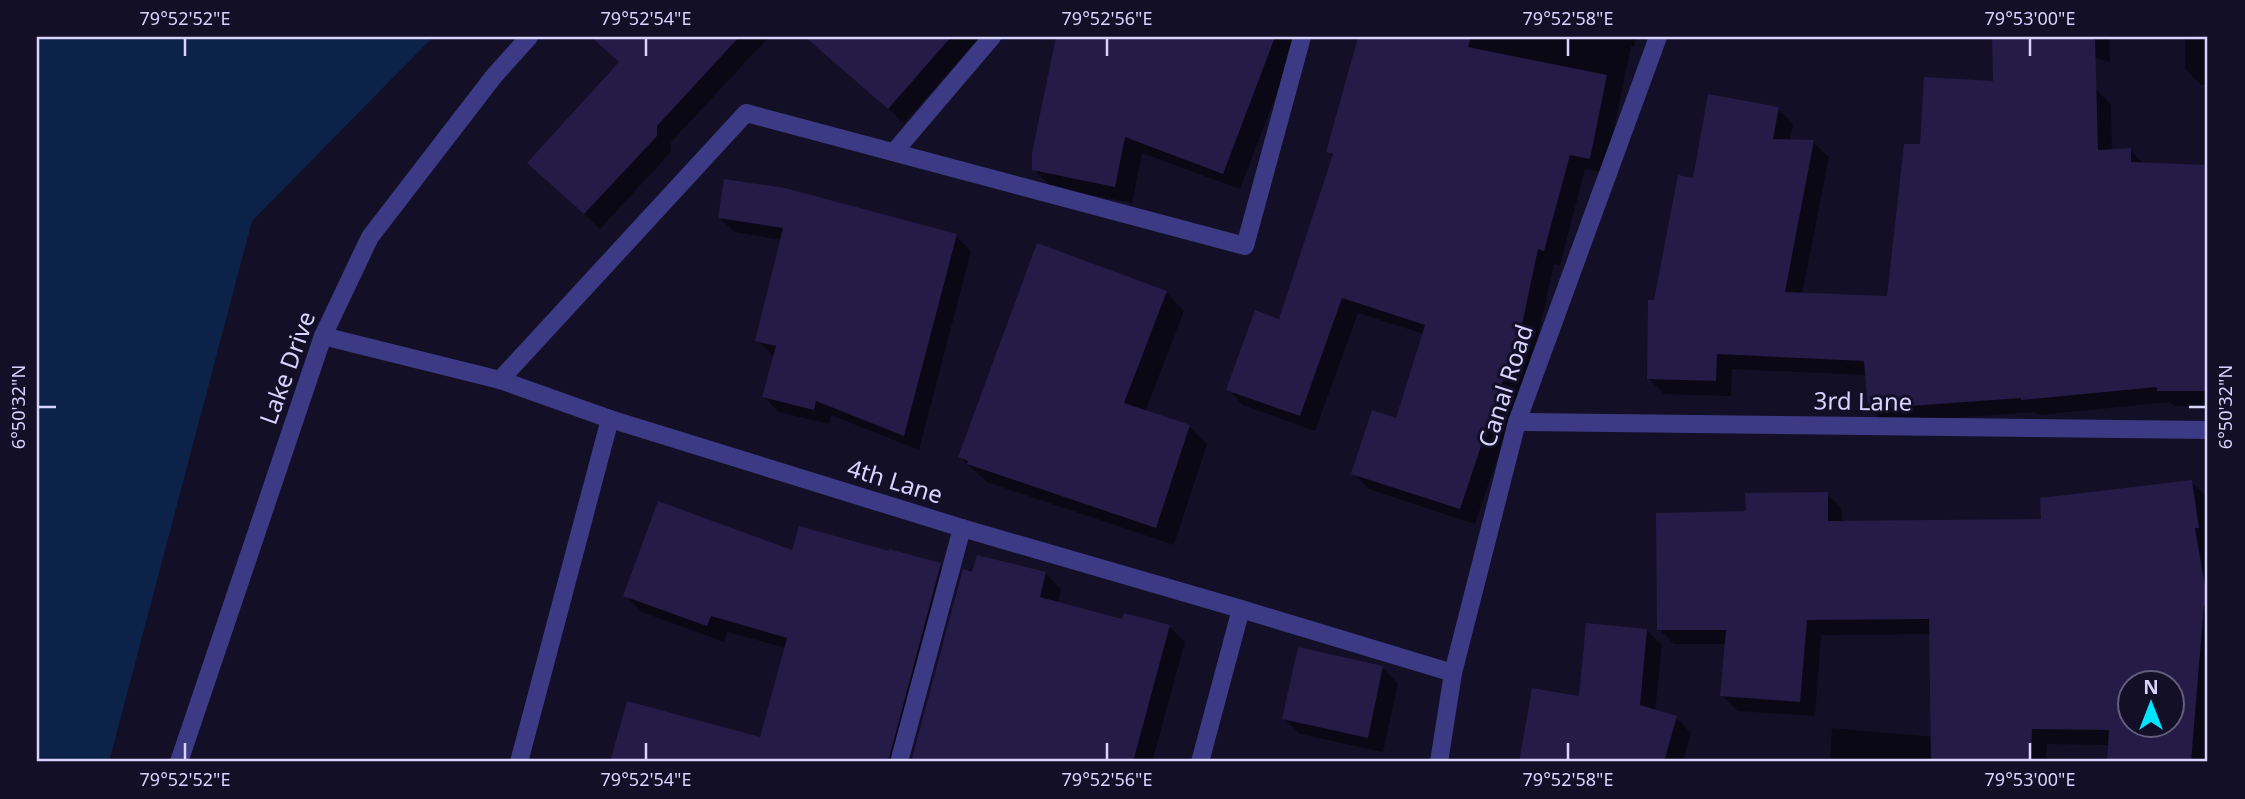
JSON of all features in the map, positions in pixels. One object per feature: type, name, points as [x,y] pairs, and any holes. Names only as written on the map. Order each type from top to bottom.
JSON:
[{"type":"street","name":"Lake Drive","points":[[179,762],[323,337],[370,237],[494,76],[529,37]]},
{"type":"street","points":[[894,152],[992,37]]},
{"type":"street","points":[[500,380],[746,113],[1245,246],[1302,37]]},
{"type":"street","name":"Canal Road","points":[[1439,762],[1453,673],[1517,422],[1658,37]]},
{"type":"street","name":"4th Lane","points":[[323,337],[500,380],[610,419],[962,528],[1453,673]]},
{"type":"street","points":[[519,762],[610,419]]},
{"type":"street","name":"3rd Lane","points":[[1517,422],[2208,429]]},
{"type":"street","points":[[899,762],[962,528]]},
{"type":"street","points":[[1200,762],[1241,609]]},
{"type":"water","points":[[37,37],[433,37],[252,221],[109,762],[37,762]]},
{"type":"building","points":[[591,37],[739,37],[657,126],[657,136],[584,214],[527,163],[619,62]]},
{"type":"building","points":[[805,37],[951,37],[888,109]]},
{"type":"building","points":[[1056,37],[1275,37],[1223,174],[1125,137],[1115,187],[1032,170],[1032,153]]},
{"type":"building","points":[[1358,37],[1471,37],[1468,47],[1607,75],[1590,159],[1570,155],[1544,251],[1538,249],[1523,320],[1460,509],[1351,474],[1372,410],[1396,418],[1425,325],[1342,298],[1300,416],[1226,390],[1255,310],[1279,319],[1333,154],[1326,152]]},
{"type":"building","points":[[1992,37],[2095,37],[2098,150],[2131,148],[2131,162],[2208,165],[2208,391],[2157,391],[2157,387],[2021,400],[1868,409],[1864,361],[1717,354],[1716,381],[1647,379],[1648,300],[1654,300],[1678,175],[1693,178],[1708,94],[1779,107],[1773,139],[1814,140],[1785,292],[1887,296],[1904,144],[1920,144],[1924,77],[1993,81]]},
{"type":"building","points":[[724,179],[785,188],[957,234],[904,436],[816,401],[814,410],[762,397],[776,346],[755,341],[783,228],[718,218]]},
{"type":"building","points":[[1037,243],[1167,291],[1124,403],[1190,425],[1156,528],[967,464],[968,461],[958,457]]},
{"type":"building","points":[[2192,480],[2199,528],[2195,528],[2208,604],[2204,605],[2191,762],[2107,762],[2109,730],[2032,729],[2031,762],[1931,762],[1929,619],[1807,620],[1800,702],[1720,696],[1726,630],[1657,630],[1656,513],[1746,511],[1745,493],[1828,492],[1828,521],[2041,519],[2040,498]]},
{"type":"building","points":[[658,501],[792,550],[799,526],[941,563],[888,762],[610,762],[627,701],[760,737],[787,638],[711,616],[707,626],[623,596]]},
{"type":"building","points":[[977,555],[1046,572],[1040,597],[1122,619],[1124,613],[1170,625],[1133,762],[911,762],[963,569],[972,572]]},
{"type":"building","points":[[1586,623],[1647,629],[1640,705],[1677,716],[1664,762],[1519,762],[1532,688],[1579,696]]},
{"type":"building","points":[[1298,647],[1383,666],[1368,738],[1282,719]]}]
